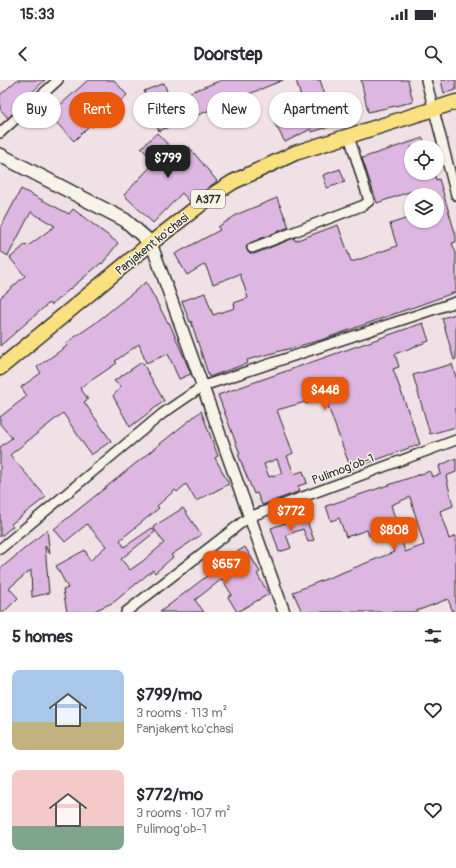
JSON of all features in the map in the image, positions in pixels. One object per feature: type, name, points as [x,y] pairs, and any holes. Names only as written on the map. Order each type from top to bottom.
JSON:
[{"type":"main road","name":"Panjakent ko'chasi","points":[[0,368],[151,243],[214,194],[239,179],[295,153],[456,102]]},
{"type":"main road","points":[[0,155],[125,220],[151,243]]},
{"type":"street","points":[[0,133],[58,80]]},
{"type":"street","points":[[426,80],[456,195]]},
{"type":"street","points":[[252,248],[364,205],[369,201],[349,136]]},
{"type":"street","points":[[151,243],[284,612]]},
{"type":"street","points":[[0,549],[162,414],[203,386],[456,302]]},
{"type":"street","name":"Pulimog’ob-1","points":[[126,612],[249,517],[456,440]]},
{"type":"building","points":[[17,80],[45,80],[32,92],[12,92],[12,114],[8,118],[0,109],[0,95]]},
{"type":"building","points":[[88,80],[114,80],[124,92],[75,92]]},
{"type":"building","points":[[222,80],[283,80],[254,92],[207,92],[207,111],[199,115],[199,92],[191,92]]},
{"type":"building","points":[[296,80],[320,80],[324,92],[300,92]]},
{"type":"building","points":[[361,80],[408,80],[413,102],[368,112]]},
{"type":"building","points":[[441,80],[456,80],[456,90],[444,93]]},
{"type":"building","points":[[164,83],[167,92],[144,92],[144,91]]},
{"type":"building","points":[[69,97],[69,128],[87,128],[74,141],[61,127],[61,104]]},
{"type":"building","points":[[158,128],[166,128],[159,131]]},
{"type":"building","points":[[277,128],[325,128],[312,132],[311,129],[285,142]]},
{"type":"building","points":[[157,133],[179,156],[189,147],[217,181],[190,202],[182,193],[153,223],[124,195],[155,162],[141,148]]},
{"type":"building","points":[[404,144],[404,180],[439,180],[442,188],[404,188],[404,194],[377,203],[362,158]]},
{"type":"building","points":[[340,169],[345,182],[327,188],[323,175]]},
{"type":"building","points":[[21,189],[69,214],[73,209],[118,243],[102,264],[101,263],[51,305],[49,303],[0,346],[0,298],[25,276],[10,258],[26,244],[28,246],[55,226],[31,212],[8,256],[0,251],[0,229]]},
{"type":"building","points":[[444,196],[456,236],[456,242],[452,243],[456,253],[456,292],[321,340],[247,360],[248,363],[209,377],[191,321],[190,322],[182,301],[205,293],[213,315],[235,308],[234,303],[248,298],[240,274],[213,284],[205,264],[187,275],[175,254],[220,230],[218,227],[238,214],[277,198],[289,227],[250,243],[246,247],[249,253],[254,254],[294,238],[295,241],[338,225],[351,261],[355,261],[397,246],[390,224],[404,219],[404,228],[444,228]]},
{"type":"building","points":[[146,282],[168,323],[169,322],[191,374],[179,379],[168,354],[146,363],[139,344],[115,361],[117,363],[80,388],[88,399],[84,402],[111,441],[91,455],[63,413],[10,455],[46,497],[11,524],[13,526],[0,537],[0,447],[12,438],[0,424],[0,417],[27,396],[21,387],[41,373],[37,367],[67,346],[66,343],[94,324]]},
{"type":"building","points":[[456,314],[456,359],[454,360],[442,318]]},
{"type":"building","points":[[423,323],[429,341],[395,354],[399,367],[393,369],[420,444],[351,469],[325,398],[306,404],[305,402],[277,410],[293,453],[287,456],[294,474],[303,471],[307,483],[298,486],[300,491],[262,505],[257,493],[254,494],[245,472],[238,454],[240,454],[218,395]],"holes":[[[277,459],[282,473],[269,477],[264,464]]]},
{"type":"building","points":[[142,362],[164,401],[130,427],[113,396],[121,387],[114,381]]},
{"type":"building","points":[[452,364],[456,377],[456,427],[430,434],[413,375]]},
{"type":"building","points":[[201,411],[218,456],[215,458],[229,484],[196,501],[186,484],[177,492],[175,490],[157,506],[159,508],[120,540],[124,547],[152,528],[155,532],[121,559],[130,570],[143,561],[164,543],[153,527],[183,508],[201,535],[171,555],[173,557],[155,573],[153,570],[114,602],[92,612],[67,612],[63,590],[68,588],[56,566],[85,550],[90,561],[106,546],[87,524],[65,542],[54,529]]},
{"type":"building","points":[[456,458],[456,472],[446,476],[453,506],[440,511],[449,539],[456,536],[456,612],[453,612],[448,599],[414,612],[302,612],[293,592],[394,552],[388,530],[369,536],[367,530],[346,537],[339,518],[331,521],[326,506],[430,471],[432,477],[441,474],[439,466]],"holes":[[[410,497],[424,545],[405,552],[391,505]]]},
{"type":"building","points":[[305,516],[314,540],[308,542],[303,529],[286,535],[291,548],[279,552],[271,528]]},
{"type":"building","points":[[47,530],[50,554],[45,546],[49,593],[32,597],[31,570],[9,588],[18,598],[4,612],[0,612],[0,569]]},
{"type":"building","points":[[245,547],[260,572],[257,574],[269,594],[237,612],[228,597],[232,595],[222,579],[195,600],[204,612],[160,612],[216,569],[214,566]]}]
